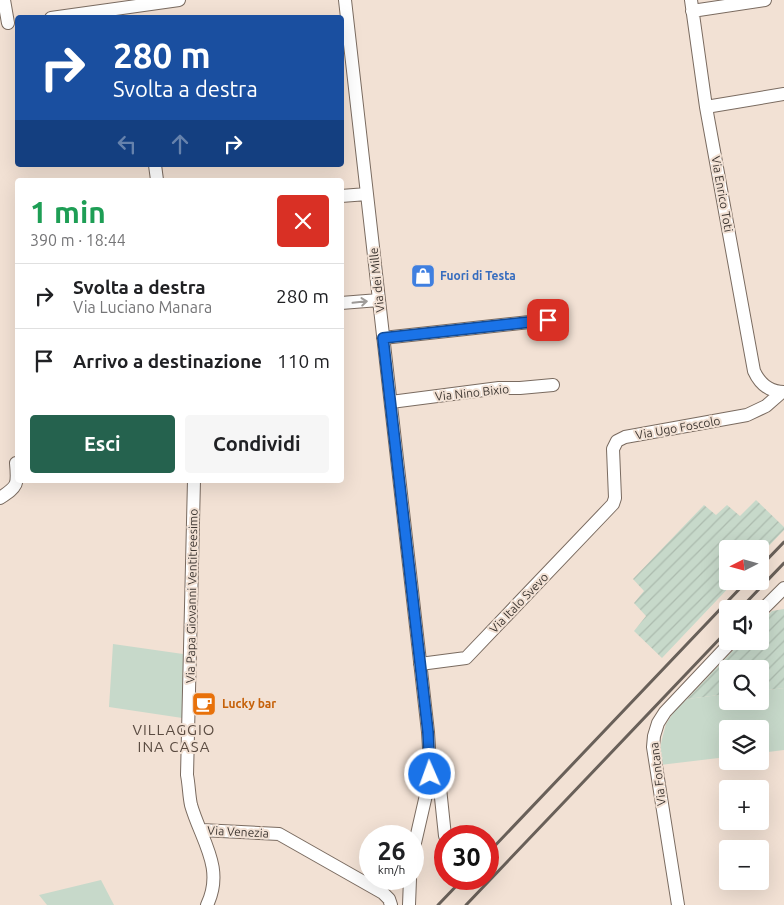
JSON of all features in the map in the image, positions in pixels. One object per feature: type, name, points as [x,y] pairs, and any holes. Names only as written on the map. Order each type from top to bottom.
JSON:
[{"type":"street","points":[[4,0],[8,23]]},
{"type":"street","points":[[73,15],[180,0]]},
{"type":"street","name":"Via dei Mille","points":[[345,0],[430,764],[429,782],[419,825]]},
{"type":"street","points":[[692,6],[765,0]]},
{"type":"street","name":"Via Enrico Toti","points":[[692,6],[706,107],[752,363],[757,378],[762,384]]},
{"type":"street","points":[[706,107],[784,94]]},
{"type":"street","points":[[344,196],[367,194]]},
{"type":"street","points":[[344,304],[379,300]]},
{"type":"street","points":[[383,338],[548,320]]},
{"type":"street","points":[[756,412],[762,393],[762,384]]},
{"type":"street","name":"Via Ugo Foscolo","points":[[762,384],[774,391],[783,392]]},
{"type":"street","name":"Via Nino Bixio","points":[[391,402],[499,388],[553,385]]},
{"type":"street","name":"Via Ugo Foscolo","points":[[604,514],[613,504],[615,498],[612,449],[617,441],[625,437],[741,417],[756,412],[783,392]]},
{"type":"street","points":[[0,498],[14,489],[16,483]]},
{"type":"street","name":"Via Papa Giovanni Ventitreesimo","points":[[192,483],[187,767],[191,804],[201,830]]},
{"type":"street","name":"Via Italo Svevo","points":[[420,664],[466,658],[604,514]]},
{"type":"street","points":[[769,603],[784,588]]},
{"type":"street","name":"Via Fontana","points":[[678,905],[655,766],[654,736],[658,723],[665,712],[724,650]]},
{"type":"street","points":[[430,764],[440,788],[445,825]]},
{"type":"street","name":"Via Venezia","points":[[207,905],[212,895],[213,868],[209,849],[201,830],[279,834],[384,893],[391,905]]},
{"type":"street","points":[[409,905],[410,890]]},
{"type":"green space","points":[[756,500],[784,527],[784,530],[769,546],[769,540],[719,540],[719,590],[726,590],[662,658],[634,631],[646,616],[634,603],[644,591],[633,579],[704,505],[716,515],[727,505],[740,516]]},
{"type":"green space","points":[[784,609],[784,688],[769,690],[769,660],[724,660],[733,650],[769,650],[769,614],[772,611]]},
{"type":"green space","points":[[113,644],[190,655],[189,719],[109,707]]},
{"type":"green space","points":[[719,665],[719,695],[687,699]]},
{"type":"green space","points":[[784,688],[784,750],[769,752],[769,720],[719,720],[719,758],[660,765],[659,754],[666,724],[675,710],[687,699],[719,695],[719,710],[769,710],[769,690]]},
{"type":"green space","points":[[101,880],[114,905],[47,905],[39,895]]},
{"type":"railway","points":[[769,558],[784,542]]},
{"type":"railway","points":[[749,600],[784,563]]},
{"type":"railway","points":[[499,841],[738,590]]},
{"type":"railway","points":[[466,905],[719,639]]},
{"type":"railway","points":[[438,905],[452,890]]},
{"type":"place","name":"Fuori di Testa","points":[[423,276]]},
{"type":"place","name":"Lucky bar","points":[[204,704]]},
{"type":"district","name":"VILLAGGIO INA CASA","points":[[174,738]]},
{"type":"route","points":[[430,774],[428,732],[383,338],[548,320]]}]
